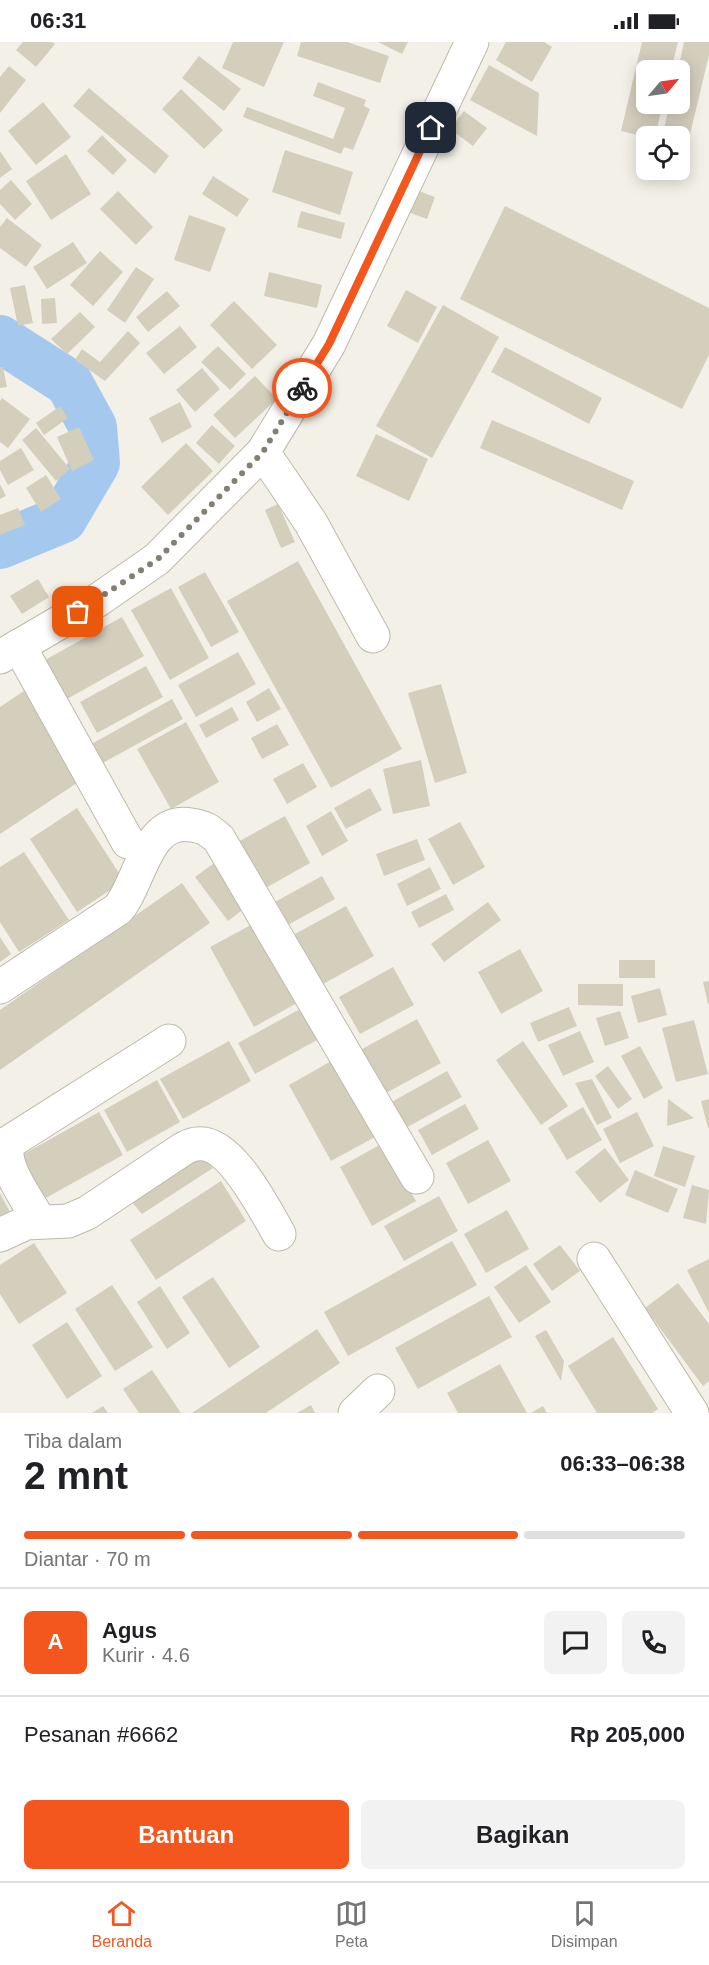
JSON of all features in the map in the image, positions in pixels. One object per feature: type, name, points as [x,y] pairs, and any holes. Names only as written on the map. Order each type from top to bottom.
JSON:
[{"type":"street","points":[[128,842],[10,652],[98,600],[158,559],[263,452],[329,344],[472,42]]},
{"type":"street","points":[[263,452],[310,523],[373,636]]},
{"type":"street","points":[[0,987],[118,909],[125,901],[151,844],[165,831],[182,823],[207,827],[219,839],[417,1177]]},
{"type":"street","points":[[39,1221],[5,1154],[8,1143],[169,1041]]},
{"type":"street","points":[[0,1235],[13,1227],[39,1221],[68,1221],[87,1213],[183,1149],[197,1144],[206,1145],[229,1158],[251,1187],[279,1234]]},
{"type":"street","points":[[594,1259],[692,1413]]},
{"type":"building","points":[[23,42],[52,42],[55,44],[36,67],[16,50]]},
{"type":"building","points":[[233,42],[284,42],[264,87],[222,68]]},
{"type":"building","points":[[301,42],[347,42],[389,56],[380,83],[297,56]]},
{"type":"building","points":[[378,42],[408,42],[402,54]]},
{"type":"building","points":[[506,42],[544,42],[552,47],[532,82],[496,60]]},
{"type":"building","points":[[642,42],[678,42],[674,60],[638,60]]},
{"type":"building","points":[[684,42],[709,42],[709,55],[690,134],[690,126],[664,126],[668,114],[690,114],[690,60],[680,60]]},
{"type":"building","points":[[199,56],[241,89],[224,111],[182,78]]},
{"type":"building","points":[[489,65],[539,93],[537,136],[470,100]]},
{"type":"building","points":[[9,66],[26,80],[0,113],[0,77]]},
{"type":"building","points":[[636,67],[636,114],[660,114],[658,126],[636,126],[636,135],[621,131]]},
{"type":"building","points":[[318,82],[366,100],[364,106],[370,109],[353,150],[344,147],[341,154],[243,117],[247,107],[333,139],[345,108],[313,96]]},
{"type":"building","points":[[89,88],[169,156],[155,174],[73,106]]},
{"type":"building","points":[[181,89],[223,130],[204,149],[162,109]]},
{"type":"building","points":[[43,102],[71,137],[36,165],[8,131]]},
{"type":"building","points":[[464,111],[487,128],[473,146],[450,129]]},
{"type":"building","points":[[102,135],[127,160],[113,175],[87,151]]},
{"type":"building","points":[[285,150],[353,172],[340,215],[272,192]]},
{"type":"building","points":[[0,151],[12,169],[0,178]]},
{"type":"building","points":[[66,154],[91,194],[51,220],[26,181]]},
{"type":"building","points":[[213,176],[249,199],[237,217],[202,194]]},
{"type":"building","points":[[11,180],[32,204],[15,220],[0,204],[0,190]]},
{"type":"building","points":[[416,190],[435,197],[427,219],[408,212]]},
{"type":"building","points":[[118,191],[153,227],[136,245],[100,209]]},
{"type":"building","points":[[505,206],[709,308],[709,355],[682,409],[460,299]]},
{"type":"building","points":[[301,211],[345,223],[341,239],[297,227]]},
{"type":"building","points":[[189,215],[226,228],[210,272],[174,260]]},
{"type":"building","points":[[7,218],[42,245],[26,267],[0,248],[0,227]]},
{"type":"building","points":[[73,242],[87,263],[47,289],[33,267]]},
{"type":"building","points":[[100,251],[123,272],[93,306],[70,285]]},
{"type":"building","points":[[136,267],[154,279],[125,323],[107,310]]},
{"type":"building","points":[[269,272],[322,285],[317,308],[264,296]]},
{"type":"building","points":[[25,285],[33,323],[18,326],[10,288]]},
{"type":"building","points":[[406,290],[437,307],[418,343],[387,326]]},
{"type":"building","points":[[167,291],[180,306],[148,332],[136,317]]},
{"type":"building","points":[[55,298],[57,323],[42,324],[41,299]]},
{"type":"building","points":[[234,301],[277,345],[252,369],[210,325]]},
{"type":"building","points":[[443,305],[499,337],[432,458],[376,426]]},
{"type":"building","points":[[80,312],[95,327],[67,354],[51,339]]},
{"type":"building","points":[[180,326],[197,347],[164,374],[146,353]]},
{"type":"building","points":[[128,331],[140,343],[105,381],[75,360],[82,349],[100,362]]},
{"type":"building","points":[[218,346],[246,374],[230,390],[201,362]]},
{"type":"building","points":[[505,347],[602,398],[589,424],[491,372]]},
{"type":"building","points":[[0,367],[3,367],[7,387],[0,388]]},
{"type":"building","points":[[202,368],[220,389],[195,412],[176,390]]},
{"type":"building","points":[[255,376],[277,399],[235,438],[213,415]]},
{"type":"building","points":[[2,398],[30,419],[8,448],[0,442],[0,401]]},
{"type":"building","points":[[180,402],[192,427],[162,443],[149,418]]},
{"type":"building","points":[[60,406],[68,418],[44,435],[36,423]]},
{"type":"building","points":[[492,420],[634,481],[622,510],[480,448]]},
{"type":"building","points":[[212,425],[235,446],[219,464],[196,443]]},
{"type":"building","points":[[79,427],[94,460],[72,471],[57,437]]},
{"type":"building","points":[[36,428],[70,469],[56,481],[22,440]]},
{"type":"building","points":[[376,434],[428,459],[409,501],[356,476]]},
{"type":"building","points":[[186,443],[213,471],[168,515],[141,487]]},
{"type":"building","points":[[21,448],[34,470],[8,485],[0,470],[0,461]]},
{"type":"building","points":[[46,475],[61,499],[41,512],[26,488]]},
{"type":"building","points":[[0,484],[6,496],[0,499]]},
{"type":"building","points":[[278,504],[295,542],[281,548],[265,510]]},
{"type":"building","points":[[18,508],[25,525],[0,535],[0,515]]},
{"type":"building","points":[[298,561],[402,749],[331,788],[227,601]]},
{"type":"building","points":[[205,572],[239,632],[211,647],[178,587]]},
{"type":"building","points":[[38,579],[49,597],[22,614],[10,596]]},
{"type":"building","points":[[171,588],[209,658],[170,680],[131,610]]},
{"type":"building","points":[[122,617],[144,656],[67,699],[45,660]]},
{"type":"building","points":[[238,652],[256,684],[196,717],[178,685]]},
{"type":"building","points":[[146,666],[163,697],[97,733],[80,702]]},
{"type":"building","points":[[441,684],[467,773],[435,783],[408,693]]},
{"type":"building","points":[[269,688],[281,709],[257,722],[246,702]]},
{"type":"building","points":[[27,689],[86,777],[0,834],[0,707]]},
{"type":"building","points":[[172,699],[183,719],[99,765],[88,746]]},
{"type":"building","points":[[232,707],[239,720],[206,738],[199,725]]},
{"type":"building","points":[[186,722],[219,782],[171,809],[137,749]]},
{"type":"building","points":[[277,724],[289,745],[262,759],[251,738]]},
{"type":"building","points":[[421,760],[430,806],[393,814],[383,769]]},
{"type":"building","points":[[303,763],[317,787],[287,804],[273,779]]},
{"type":"building","points":[[370,788],[382,810],[346,829],[334,808]]},
{"type":"building","points":[[77,808],[124,881],[77,912],[30,839]]},
{"type":"building","points":[[331,811],[348,841],[322,856],[306,826]]},
{"type":"building","points":[[285,816],[310,863],[262,890],[236,843]]},
{"type":"building","points":[[460,822],[485,867],[453,885],[428,839]]},
{"type":"building","points":[[417,839],[425,860],[384,876],[376,854]]},
{"type":"building","points":[[24,852],[69,920],[19,952],[0,922],[0,867]]},
{"type":"building","points":[[217,861],[249,905],[228,921],[195,877]]},
{"type":"building","points":[[430,867],[441,889],[407,906],[397,884]]},
{"type":"building","points":[[322,876],[335,899],[286,926],[273,903]]},
{"type":"building","points":[[182,883],[210,923],[0,1070],[0,1010]]},
{"type":"building","points":[[446,894],[454,910],[419,928],[411,912]]},
{"type":"building","points":[[488,902],[501,920],[444,962],[431,944]]},
{"type":"building","points":[[346,906],[374,956],[314,989],[286,939]]},
{"type":"building","points":[[262,919],[306,998],[254,1027],[210,947]]},
{"type":"building","points":[[0,937],[11,954],[0,962]]},
{"type":"building","points":[[520,949],[543,991],[501,1014],[478,972]]},
{"type":"building","points":[[619,960],[655,960],[655,978],[619,978]]},
{"type":"building","points":[[393,967],[414,1005],[360,1034],[339,997]]},
{"type":"building","points":[[709,981],[709,1004],[708,1004],[703,982]]},
{"type":"building","points":[[578,984],[623,984],[623,1006],[578,1005]]},
{"type":"building","points":[[660,988],[667,1015],[638,1023],[631,996]]},
{"type":"building","points":[[569,1007],[577,1026],[538,1042],[530,1023]]},
{"type":"building","points":[[300,1009],[317,1040],[255,1074],[238,1043]]},
{"type":"building","points":[[620,1011],[629,1038],[605,1046],[596,1018]]},
{"type":"building","points":[[417,1019],[441,1063],[377,1098],[353,1054]]},
{"type":"building","points":[[694,1020],[708,1074],[676,1082],[662,1028]]},
{"type":"building","points":[[580,1031],[594,1062],[563,1076],[548,1045]]},
{"type":"building","points":[[229,1041],[251,1081],[183,1119],[160,1079]]},
{"type":"building","points":[[523,1041],[568,1106],[541,1125],[496,1060]]},
{"type":"building","points":[[640,1046],[663,1088],[644,1099],[621,1056]]},
{"type":"building","points":[[333,1060],[375,1137],[331,1161],[289,1085]]},
{"type":"building","points":[[608,1066],[632,1099],[618,1109],[595,1076]]},
{"type":"building","points":[[447,1071],[462,1097],[402,1130],[388,1104]]},
{"type":"building","points":[[592,1079],[612,1118],[597,1125],[575,1083]]},
{"type":"building","points":[[157,1080],[180,1122],[127,1152],[104,1110]]},
{"type":"building","points":[[668,1099],[694,1118],[667,1126]]},
{"type":"building","points":[[709,1099],[709,1128],[708,1128],[701,1101]]},
{"type":"building","points":[[465,1104],[479,1129],[432,1155],[418,1130]]},
{"type":"building","points":[[583,1107],[602,1140],[567,1160],[548,1128]]},
{"type":"building","points":[[99,1112],[123,1155],[44,1199],[20,1156]]},
{"type":"building","points":[[637,1112],[654,1146],[620,1163],[603,1129]]},
{"type":"building","points":[[488,1140],[511,1181],[468,1204],[446,1163]]},
{"type":"building","points":[[383,1143],[416,1201],[372,1226],[340,1167]]},
{"type":"building","points":[[663,1146],[695,1156],[685,1187],[654,1176]]},
{"type":"building","points":[[605,1148],[629,1180],[600,1203],[575,1172]]},
{"type":"building","points":[[199,1153],[213,1168],[142,1214],[130,1200]]},
{"type":"building","points":[[635,1170],[678,1189],[668,1213],[625,1195]]},
{"type":"building","points":[[221,1181],[246,1221],[156,1280],[130,1240]]},
{"type":"building","points":[[692,1185],[709,1190],[706,1224],[683,1218]]},
{"type":"building","points":[[0,1193],[11,1214],[0,1220]]},
{"type":"building","points":[[439,1196],[458,1231],[404,1261],[384,1226]]},
{"type":"building","points":[[507,1210],[529,1249],[486,1273],[464,1234]]},
{"type":"building","points":[[452,1241],[477,1285],[348,1356],[324,1312]]},
{"type":"building","points":[[34,1243],[67,1293],[19,1324],[0,1294],[0,1265]]},
{"type":"building","points":[[560,1245],[580,1271],[552,1291],[533,1264]]},
{"type":"building","points":[[709,1259],[709,1313],[687,1270]]},
{"type":"building","points":[[526,1265],[551,1302],[519,1323],[494,1287]]},
{"type":"building","points":[[213,1277],[260,1347],[229,1368],[182,1297]]},
{"type":"building","points":[[678,1283],[709,1324],[709,1381],[703,1386],[645,1308]]},
{"type":"building","points":[[112,1285],[153,1347],[115,1371],[75,1309]]},
{"type":"building","points":[[160,1286],[190,1333],[167,1349],[137,1302]]},
{"type":"building","points":[[489,1296],[512,1337],[418,1389],[395,1348]]},
{"type":"building","points":[[67,1322],[102,1376],[67,1399],[32,1345]]},
{"type":"building","points":[[317,1329],[340,1363],[266,1413],[192,1413]]},
{"type":"building","points":[[546,1330],[564,1361],[561,1381],[535,1336]]},
{"type":"building","points":[[613,1337],[658,1409],[652,1413],[597,1413],[568,1366]]},
{"type":"building","points":[[500,1364],[527,1413],[458,1413],[447,1393]]},
{"type":"building","points":[[152,1370],[181,1413],[139,1413],[123,1389]]},
{"type":"building","points":[[311,1405],[315,1413],[297,1413]]},
{"type":"building","points":[[103,1406],[108,1413],[92,1413]]},
{"type":"building","points":[[543,1406],[547,1413],[531,1413]]},
{"type":"waterway","points":[[0,339],[69,383],[93,427],[96,463],[63,519],[0,545]]},
{"type":"way so far","points":[[78,612],[158,559],[263,452],[302,388]]},
{"type":"route","points":[[302,388],[329,344],[431,128]]}]
